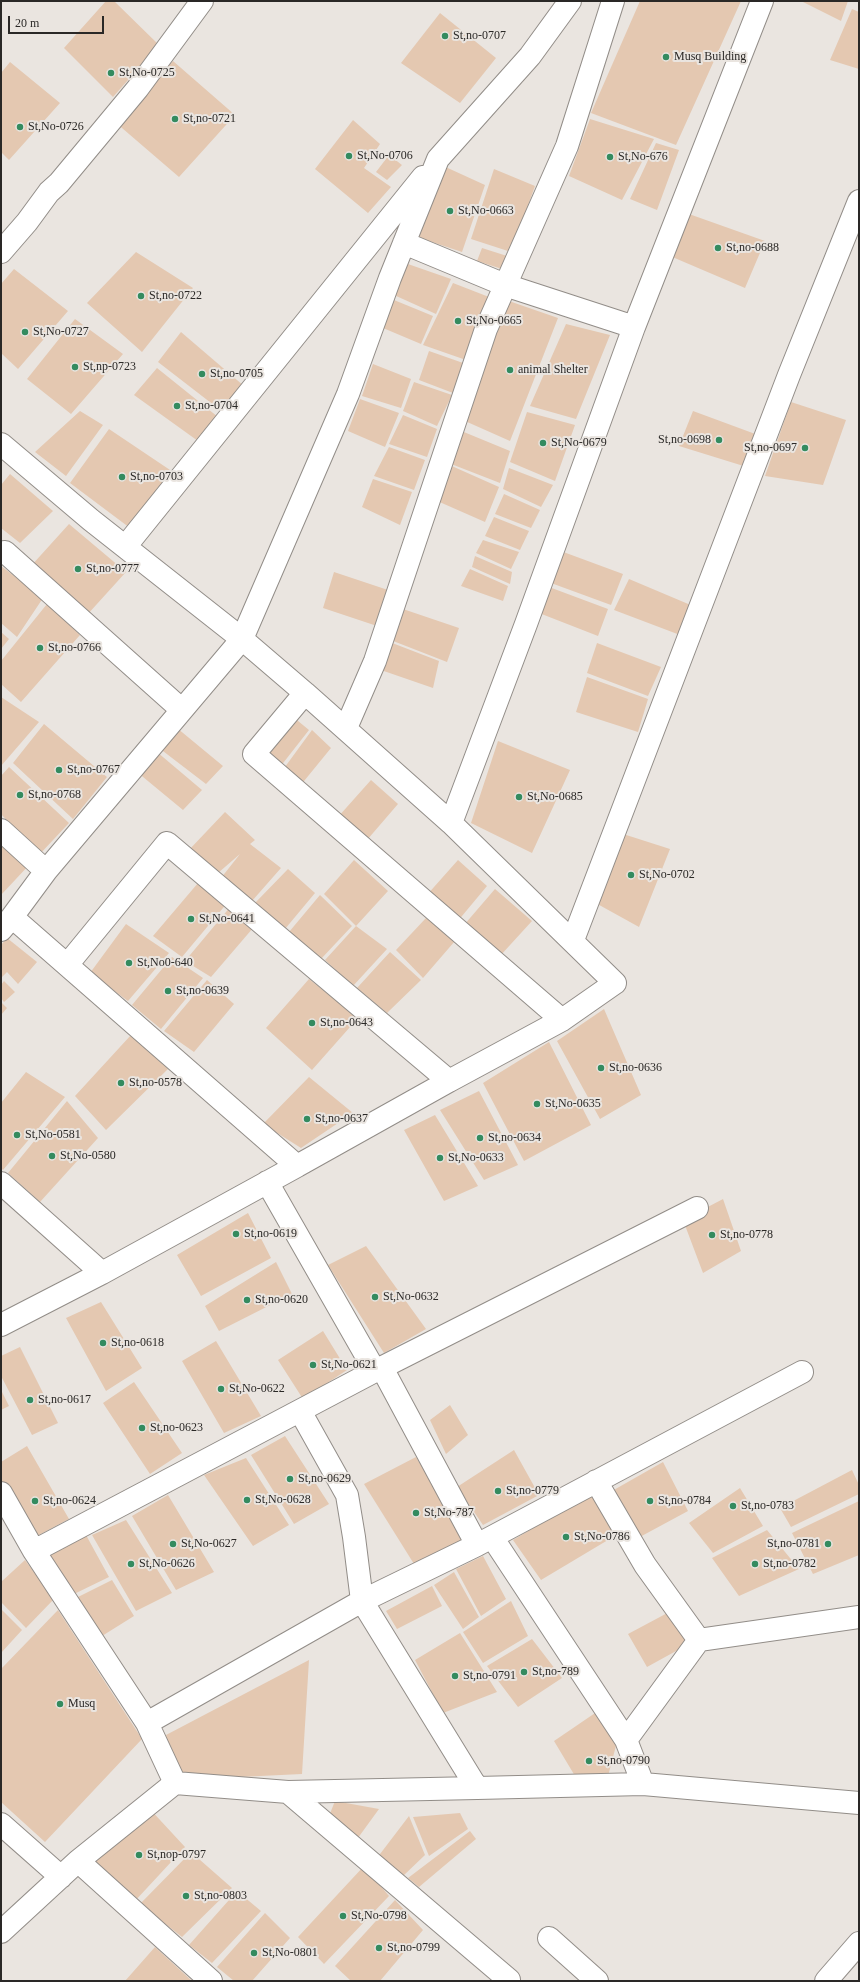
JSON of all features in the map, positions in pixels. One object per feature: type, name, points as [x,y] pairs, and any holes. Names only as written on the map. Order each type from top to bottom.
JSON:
[{"type":"street","points":[[1,252],[27,222],[49,192],[64,177],[138,88],[202,1]]},
{"type":"street","points":[[125,546],[438,159],[530,56],[570,1]]},
{"type":"street","points":[[346,728],[375,661],[486,329],[567,146],[613,1]]},
{"type":"street","points":[[451,823],[526,624],[634,327],[762,1]]},
{"type":"street","points":[[297,1166],[67,965],[7,923],[46,871],[242,639],[348,394],[404,243],[438,159]]},
{"type":"street","points":[[573,940],[786,382],[859,201]]},
{"type":"street","points":[[404,243],[505,285],[634,327]]},
{"type":"street","points":[[1,444],[125,546],[242,639],[346,728],[451,823],[573,940],[615,983],[562,1020],[297,1166],[1,1325]]},
{"type":"street","points":[[2,552],[182,710]]},
{"type":"street","points":[[305,693],[254,754],[562,1020]]},
{"type":"street","points":[[1,830],[46,871]]},
{"type":"street","points":[[67,965],[167,842],[449,1081]]},
{"type":"street","points":[[267,1182],[379,1369],[485,1541],[626,1740],[643,1784]]},
{"type":"street","points":[[1,1183],[102,1272]]},
{"type":"street","points":[[34,1551],[379,1369],[697,1208]]},
{"type":"street","points":[[147,1723],[362,1601],[485,1541],[802,1372]]},
{"type":"street","points":[[300,1411],[347,1495],[354,1530],[362,1601],[477,1788]]},
{"type":"street","points":[[596,1481],[645,1565],[699,1640]]},
{"type":"street","points":[[1,1493],[34,1551],[147,1723],[175,1783]]},
{"type":"street","points":[[626,1740],[699,1640],[859,1618]]},
{"type":"street","points":[[1,1932],[78,1861],[175,1783],[288,1792],[643,1784],[859,1803]]},
{"type":"street","points":[[288,1792],[509,1980],[508,1981]]},
{"type":"street","points":[[1,1824],[61,1877]]},
{"type":"street","points":[[78,1861],[211,1981]]},
{"type":"street","points":[[549,1938],[597,1981]]},
{"type":"street","points":[[826,1981],[859,1943]]},
{"type":"building","name":"St,No-0725","points":[[106,1],[114,1],[159,45],[113,97],[64,48]]},
{"type":"building","name":"Musq Building","points":[[640,1],[741,1],[676,145],[591,113]]},
{"type":"building","points":[[801,1],[848,1],[841,21]]},
{"type":"building","points":[[852,9],[859,12],[859,69],[830,60]]},
{"type":"building","name":"St,no-0707","points":[[440,13],[496,58],[460,103],[401,63]]},
{"type":"building","name":"St,no-0721","points":[[173,61],[235,115],[179,177],[115,122]]},
{"type":"building","name":"St,No-0726","points":[[10,62],[60,103],[9,160],[1,152],[1,73]]},
{"type":"building","name":"St,No-676","points":[[590,119],[654,139],[622,200],[569,176]]},
{"type":"building","name":"St,No-0706","points":[[353,120],[380,144],[364,168],[391,187],[368,213],[315,169]]},
{"type":"building","points":[[656,143],[679,150],[657,210],[630,199]]},
{"type":"building","points":[[389,155],[402,165],[387,180],[376,172]]},
{"type":"building","name":"St,No-0663","points":[[439,164],[485,185],[462,252],[414,236]]},
{"type":"building","points":[[494,169],[535,186],[511,252],[471,239]]},
{"type":"building","name":"St,no-0688","points":[[689,214],[765,241],[745,288],[670,256]]},
{"type":"building","points":[[482,248],[507,256],[502,269],[477,261]]},
{"type":"building","name":"St,no-0722","points":[[136,252],[193,288],[142,352],[87,303]]},
{"type":"building","points":[[405,263],[451,279],[436,314],[394,295]]},
{"type":"building","name":"St,No-0727","points":[[14,269],[68,311],[18,369],[1,353],[1,284]]},
{"type":"building","name":"St,No-0665","points":[[453,283],[489,297],[466,360],[423,345]]},
{"type":"building","points":[[394,300],[433,316],[421,344],[383,328]]},
{"type":"building","name":"animal Shelter","points":[[506,300],[558,318],[510,441],[465,421]]},
{"type":"building","name":"St,np-0723","points":[[75,319],[123,354],[71,414],[27,379]]},
{"type":"building","points":[[566,324],[610,335],[576,419],[530,406]]},
{"type":"building","name":"St,no-0705","points":[[181,332],[244,386],[224,413],[158,362]]},
{"type":"building","points":[[429,351],[466,364],[453,393],[419,380]]},
{"type":"building","points":[[373,364],[411,379],[401,408],[362,396]]},
{"type":"building","name":"St,no-0704","points":[[157,368],[218,417],[198,441],[134,395]]},
{"type":"building","points":[[414,382],[452,395],[437,426],[403,411]]},
{"type":"building","points":[[360,399],[399,413],[385,447],[348,431]]},
{"type":"building","name":"St,no-0697","points":[[791,402],[846,420],[823,485],[765,476]]},
{"type":"building","points":[[80,411],[103,425],[66,476],[35,452]]},
{"type":"building","name":"St,no-0698","points":[[693,411],[758,435],[750,468],[679,446]]},
{"type":"building","name":"St,No-0679","points":[[527,412],[575,425],[555,481],[510,462]]},
{"type":"building","points":[[403,415],[437,429],[427,457],[389,444]]},
{"type":"building","name":"St,no-0703","points":[[109,429],[173,472],[134,531],[70,483]]},
{"type":"building","points":[[459,430],[510,451],[500,483],[446,462]]},
{"type":"building","points":[[389,447],[425,460],[414,490],[374,476]]},
{"type":"building","points":[[445,463],[499,487],[485,522],[435,500]]},
{"type":"building","points":[[509,468],[553,485],[541,507],[503,489]]},
{"type":"building","points":[[10,474],[53,511],[20,543],[1,528],[1,485]]},
{"type":"building","points":[[373,479],[412,492],[400,525],[362,507]]},
{"type":"building","points":[[504,494],[540,510],[531,528],[495,514]]},
{"type":"building","points":[[494,517],[529,531],[520,550],[485,536]]},
{"type":"building","name":"St,no-0777","points":[[69,524],[126,572],[87,615],[31,566]]},
{"type":"building","points":[[483,540],[519,552],[511,569],[476,553]]},
{"type":"building","points":[[558,550],[623,574],[611,605],[551,583]]},
{"type":"building","points":[[475,556],[512,572],[510,584],[472,567]]},
{"type":"building","points":[[1,566],[43,598],[17,637],[1,623]]},
{"type":"building","points":[[470,569],[508,586],[503,601],[461,586]]},
{"type":"building","points":[[334,572],[391,591],[380,627],[323,608]]},
{"type":"building","points":[[629,579],[693,606],[680,635],[614,610]]},
{"type":"building","points":[[549,587],[608,609],[598,636],[539,613]]},
{"type":"building","name":"St,no-0766","points":[[47,604],[80,635],[21,702],[1,684],[1,661]]},
{"type":"building","points":[[397,607],[459,628],[447,662],[388,639]]},
{"type":"building","points":[[1,632],[9,639],[1,649]]},
{"type":"building","points":[[387,641],[439,661],[433,688],[378,669]]},
{"type":"building","points":[[597,643],[661,667],[648,696],[587,673]]},
{"type":"building","points":[[587,677],[648,699],[638,732],[576,712]]},
{"type":"building","points":[[1,697],[39,722],[1,766]]},
{"type":"building","points":[[292,716],[309,730],[280,767],[263,754]]},
{"type":"building","name":"St,no-0767","points":[[44,724],[107,777],[73,819],[13,763]]},
{"type":"building","points":[[177,728],[223,766],[206,784],[159,748]]},
{"type":"building","points":[[312,730],[331,748],[300,786],[282,771]]},
{"type":"building","name":"St,No-0685","points":[[498,741],[570,770],[532,853],[471,823]]},
{"type":"building","points":[[157,752],[202,790],[183,810],[137,772]]},
{"type":"building","name":"St,no-0768","points":[[9,767],[69,823],[39,855],[1,814],[1,776]]},
{"type":"building","points":[[371,780],[398,804],[367,840],[338,817]]},
{"type":"building","points":[[225,812],[255,840],[250,844],[281,868],[252,901],[221,878],[240,854],[218,873],[188,851]]},
{"type":"building","name":"St,No-0702","points":[[620,833],[670,849],[639,927],[592,901]]},
{"type":"building","points":[[1,846],[30,864],[1,895]]},
{"type":"building","points":[[354,860],[388,891],[356,926],[324,894]]},
{"type":"building","points":[[458,860],[487,886],[457,922],[426,896]]},
{"type":"building","points":[[288,869],[315,893],[285,929],[255,903]]},
{"type":"building","name":"St,No-0641","points":[[198,883],[228,902],[182,957],[153,936]]},
{"type":"building","points":[[495,889],[532,921],[500,956],[464,925]]},
{"type":"building","points":[[320,895],[352,926],[321,959],[289,932]]},
{"type":"building","points":[[231,906],[253,928],[211,977],[185,961]]},
{"type":"building","points":[[426,918],[455,941],[423,978],[396,950]]},
{"type":"building","name":"St,No0-640","points":[[126,924],[169,953],[128,1001],[90,973]]},
{"type":"building","points":[[356,926],[387,949],[353,986],[325,960]]},
{"type":"building","points":[[7,938],[37,962],[18,984],[7,972],[1,978],[1,945]]},
{"type":"building","points":[[390,952],[421,980],[387,1013],[357,988]]},
{"type":"building","name":"St,no-0639","points":[[172,957],[203,978],[161,1029],[132,1005]]},
{"type":"building","name":"St,no-0643","points":[[309,979],[358,1018],[312,1070],[266,1028]]},
{"type":"building","points":[[207,980],[234,1004],[194,1052],[164,1031]]},
{"type":"building","points":[[4,981],[15,992],[4,1002],[1,998],[1,985]]},
{"type":"building","points":[[1,1002],[7,1008],[1,1015]]},
{"type":"building","name":"St,no-0636","points":[[604,1009],[641,1095],[600,1119],[557,1041]]},
{"type":"building","name":"St,no-0578","points":[[131,1035],[168,1069],[106,1130],[75,1096]]},
{"type":"building","name":"St,No-0635","points":[[549,1042],[591,1125],[524,1161],[483,1083]]},
{"type":"building","name":"St,No-0581","points":[[26,1072],[65,1097],[3,1170],[1,1168],[1,1103]]},
{"type":"building","name":"St,no-0637","points":[[309,1077],[353,1113],[301,1148],[263,1124]]},
{"type":"building","name":"St,no-0634","points":[[479,1091],[518,1165],[484,1180],[440,1110]]},
{"type":"building","name":"St,No-0580","points":[[67,1101],[98,1138],[40,1202],[8,1173]]},
{"type":"building","name":"St,No-0633","points":[[435,1115],[478,1186],[444,1201],[404,1130]]},
{"type":"building","name":"St,no-0778","points":[[723,1199],[741,1251],[703,1273],[683,1220]]},
{"type":"building","name":"St,no-0619","points":[[248,1213],[271,1258],[201,1296],[177,1255]]},
{"type":"building","name":"St,No-0632","points":[[366,1246],[426,1329],[384,1353],[328,1265]]},
{"type":"building","name":"St,no-0620","points":[[276,1262],[292,1294],[219,1331],[205,1306]]},
{"type":"building","name":"St,no-0618","points":[[101,1302],[142,1368],[106,1391],[66,1318]]},
{"type":"building","name":"St,No-0621","points":[[323,1331],[347,1370],[303,1399],[278,1360]]},
{"type":"building","name":"St,No-0622","points":[[216,1341],[261,1416],[224,1433],[182,1361]]},
{"type":"building","name":"St,no-0617","points":[[20,1347],[58,1423],[32,1435],[1,1376],[1,1356]]},
{"type":"building","name":"St,no-0623","points":[[134,1382],[182,1453],[150,1474],[103,1403]]},
{"type":"building","points":[[1,1390],[9,1406],[1,1410]]},
{"type":"building","points":[[450,1405],[468,1435],[446,1454],[430,1420]]},
{"type":"building","name":"St,no-0629","points":[[285,1436],[329,1504],[294,1524],[251,1455]]},
{"type":"building","name":"St,no-0624","points":[[27,1446],[69,1519],[35,1537],[1,1482],[1,1462]]},
{"type":"building","name":"St,no-0779","points":[[514,1450],[539,1495],[483,1525],[457,1487]]},
{"type":"building","name":"St,No-787","points":[[416,1457],[467,1541],[414,1564],[364,1484]]},
{"type":"building","name":"St,No-0628","points":[[246,1458],[289,1525],[253,1546],[204,1475]]},
{"type":"building","name":"St,no-0784","points":[[663,1462],[688,1511],[638,1538],[612,1491]]},
{"type":"building","points":[[852,1470],[859,1485],[859,1494],[791,1527],[780,1508]]},
{"type":"building","name":"St,no-0783","points":[[740,1488],[763,1526],[713,1553],[689,1523]]},
{"type":"building","name":"St,No-0786","points":[[595,1492],[618,1534],[541,1580],[513,1540]]},
{"type":"building","name":"St,No-0627","points":[[168,1495],[214,1572],[176,1590],[132,1516]]},
{"type":"building","name":"St,no-0781","points":[[859,1501],[859,1555],[813,1574],[792,1533]]},
{"type":"building","name":"St,No-0626","points":[[126,1520],[172,1593],[136,1611],[92,1535]]},
{"type":"building","name":"St,no-0782","points":[[767,1530],[799,1569],[739,1596],[712,1558]]},
{"type":"building","points":[[86,1535],[109,1577],[72,1595],[44,1554]]},
{"type":"building","points":[[483,1556],[506,1599],[481,1616],[456,1569]]},
{"type":"building","points":[[25,1560],[54,1599],[26,1628],[1,1602],[1,1582]]},
{"type":"building","points":[[454,1572],[479,1617],[463,1629],[434,1585]]},
{"type":"building","points":[[112,1580],[134,1616],[102,1636],[76,1598]]},
{"type":"building","points":[[432,1586],[442,1606],[397,1629],[386,1611]]},
{"type":"building","points":[[511,1601],[528,1636],[483,1663],[463,1632]]},
{"type":"building","points":[[1,1609],[22,1630],[1,1653]]},
{"type":"building","name":"Musq","points":[[58,1610],[142,1739],[45,1842],[1,1802],[1,1669]]},
{"type":"building","points":[[673,1610],[687,1645],[647,1667],[628,1634]]},
{"type":"building","name":"St,no-0791","points":[[460,1633],[497,1692],[443,1713],[415,1660]]},
{"type":"building","name":"St,no-789","points":[[532,1639],[562,1678],[518,1707],[487,1666]]},
{"type":"building","points":[[309,1660],[302,1774],[176,1780],[166,1735]]},
{"type":"building","name":"St,no-0790","points":[[601,1709],[617,1742],[607,1780],[578,1781],[554,1741]]},
{"type":"building","points":[[335,1801],[379,1809],[355,1842],[327,1821]]},
{"type":"building","name":"St,nop-0797","points":[[148,1807],[185,1847],[134,1902],[92,1863]]},
{"type":"building","points":[[460,1813],[468,1829],[429,1856],[413,1817]]},
{"type":"building","points":[[409,1816],[425,1855],[402,1877],[377,1858]]},
{"type":"building","points":[[470,1831],[476,1839],[419,1887],[408,1878]]},
{"type":"building","name":"St,no-0803","points":[[191,1852],[232,1888],[182,1937],[140,1904]]},
{"type":"building","name":"St,No-0798","points":[[364,1866],[389,1896],[324,1964],[298,1937]]},
{"type":"building","points":[[237,1891],[261,1911],[212,1963],[189,1945]]},
{"type":"building","name":"St,no-0799","points":[[395,1900],[423,1930],[380,1981],[351,1981],[335,1966]]},
{"type":"building","name":"St,No-0801","points":[[265,1913],[290,1938],[252,1981],[234,1981],[217,1967]]},
{"type":"building","points":[[155,1947],[192,1981],[125,1981]]},
{"type":"place","name":"St,no-0707","points":[[445,36]]},
{"type":"place","name":"Musq Building","points":[[666,57]]},
{"type":"place","name":"St,No-0725","points":[[111,73]]},
{"type":"place","name":"St,no-0721","points":[[175,119]]},
{"type":"place","name":"St,No-0726","points":[[20,127]]},
{"type":"place","name":"St,No-0706","points":[[349,156]]},
{"type":"place","name":"St,No-676","points":[[610,157]]},
{"type":"place","name":"St,No-0663","points":[[450,211]]},
{"type":"place","name":"St,no-0688","points":[[718,248]]},
{"type":"place","name":"St,no-0722","points":[[141,296]]},
{"type":"place","name":"St,No-0665","points":[[458,321]]},
{"type":"place","name":"St,No-0727","points":[[25,332]]},
{"type":"place","name":"St,np-0723","points":[[75,367]]},
{"type":"place","name":"animal Shelter","points":[[510,370]]},
{"type":"place","name":"St,no-0705","points":[[202,374]]},
{"type":"place","name":"St,no-0704","points":[[177,406]]},
{"type":"place","name":"St,no-0698","points":[[719,440]]},
{"type":"place","name":"St,No-0679","points":[[543,443]]},
{"type":"place","name":"St,no-0697","points":[[805,448]]},
{"type":"place","name":"St,no-0703","points":[[122,477]]},
{"type":"place","name":"St,no-0777","points":[[78,569]]},
{"type":"place","name":"St,no-0766","points":[[40,648]]},
{"type":"place","name":"St,no-0767","points":[[59,770]]},
{"type":"place","name":"St,no-0768","points":[[20,795]]},
{"type":"place","name":"St,No-0685","points":[[519,797]]},
{"type":"place","name":"St,No-0702","points":[[631,875]]},
{"type":"place","name":"St,No-0641","points":[[191,919]]},
{"type":"place","name":"St,No0-640","points":[[129,963]]},
{"type":"place","name":"St,no-0639","points":[[168,991]]},
{"type":"place","name":"St,no-0643","points":[[312,1023]]},
{"type":"place","name":"St,no-0636","points":[[601,1068]]},
{"type":"place","name":"St,no-0578","points":[[121,1083]]},
{"type":"place","name":"St,No-0635","points":[[537,1104]]},
{"type":"place","name":"St,no-0637","points":[[307,1119]]},
{"type":"place","name":"St,No-0581","points":[[17,1135]]},
{"type":"place","name":"St,no-0634","points":[[480,1138]]},
{"type":"place","name":"St,No-0580","points":[[52,1156]]},
{"type":"place","name":"St,No-0633","points":[[440,1158]]},
{"type":"place","name":"St,no-0619","points":[[236,1234]]},
{"type":"place","name":"St,no-0778","points":[[712,1235]]},
{"type":"place","name":"St,No-0632","points":[[375,1297]]},
{"type":"place","name":"St,no-0620","points":[[247,1300]]},
{"type":"place","name":"St,no-0618","points":[[103,1343]]},
{"type":"place","name":"St,No-0621","points":[[313,1365]]},
{"type":"place","name":"St,No-0622","points":[[221,1389]]},
{"type":"place","name":"St,no-0617","points":[[30,1400]]},
{"type":"place","name":"St,no-0623","points":[[142,1428]]},
{"type":"place","name":"St,no-0629","points":[[290,1479]]},
{"type":"place","name":"St,no-0779","points":[[498,1491]]},
{"type":"place","name":"St,No-0628","points":[[247,1500]]},
{"type":"place","name":"St,no-0624","points":[[35,1501]]},
{"type":"place","name":"St,no-0784","points":[[650,1501]]},
{"type":"place","name":"St,no-0783","points":[[733,1506]]},
{"type":"place","name":"St,No-787","points":[[416,1513]]},
{"type":"place","name":"St,No-0786","points":[[566,1537]]},
{"type":"place","name":"St,No-0627","points":[[173,1544]]},
{"type":"place","name":"St,no-0781","points":[[828,1544]]},
{"type":"place","name":"St,No-0626","points":[[131,1564]]},
{"type":"place","name":"St,no-0782","points":[[755,1564]]},
{"type":"place","name":"St,no-789","points":[[524,1672]]},
{"type":"place","name":"St,no-0791","points":[[455,1676]]},
{"type":"place","name":"Musq","points":[[60,1704]]},
{"type":"place","name":"St,no-0790","points":[[589,1761]]},
{"type":"place","name":"St,nop-0797","points":[[139,1855]]},
{"type":"place","name":"St,no-0803","points":[[186,1896]]},
{"type":"place","name":"St,No-0798","points":[[343,1916]]},
{"type":"place","name":"St,no-0799","points":[[379,1948]]},
{"type":"place","name":"St,No-0801","points":[[254,1953]]}]
